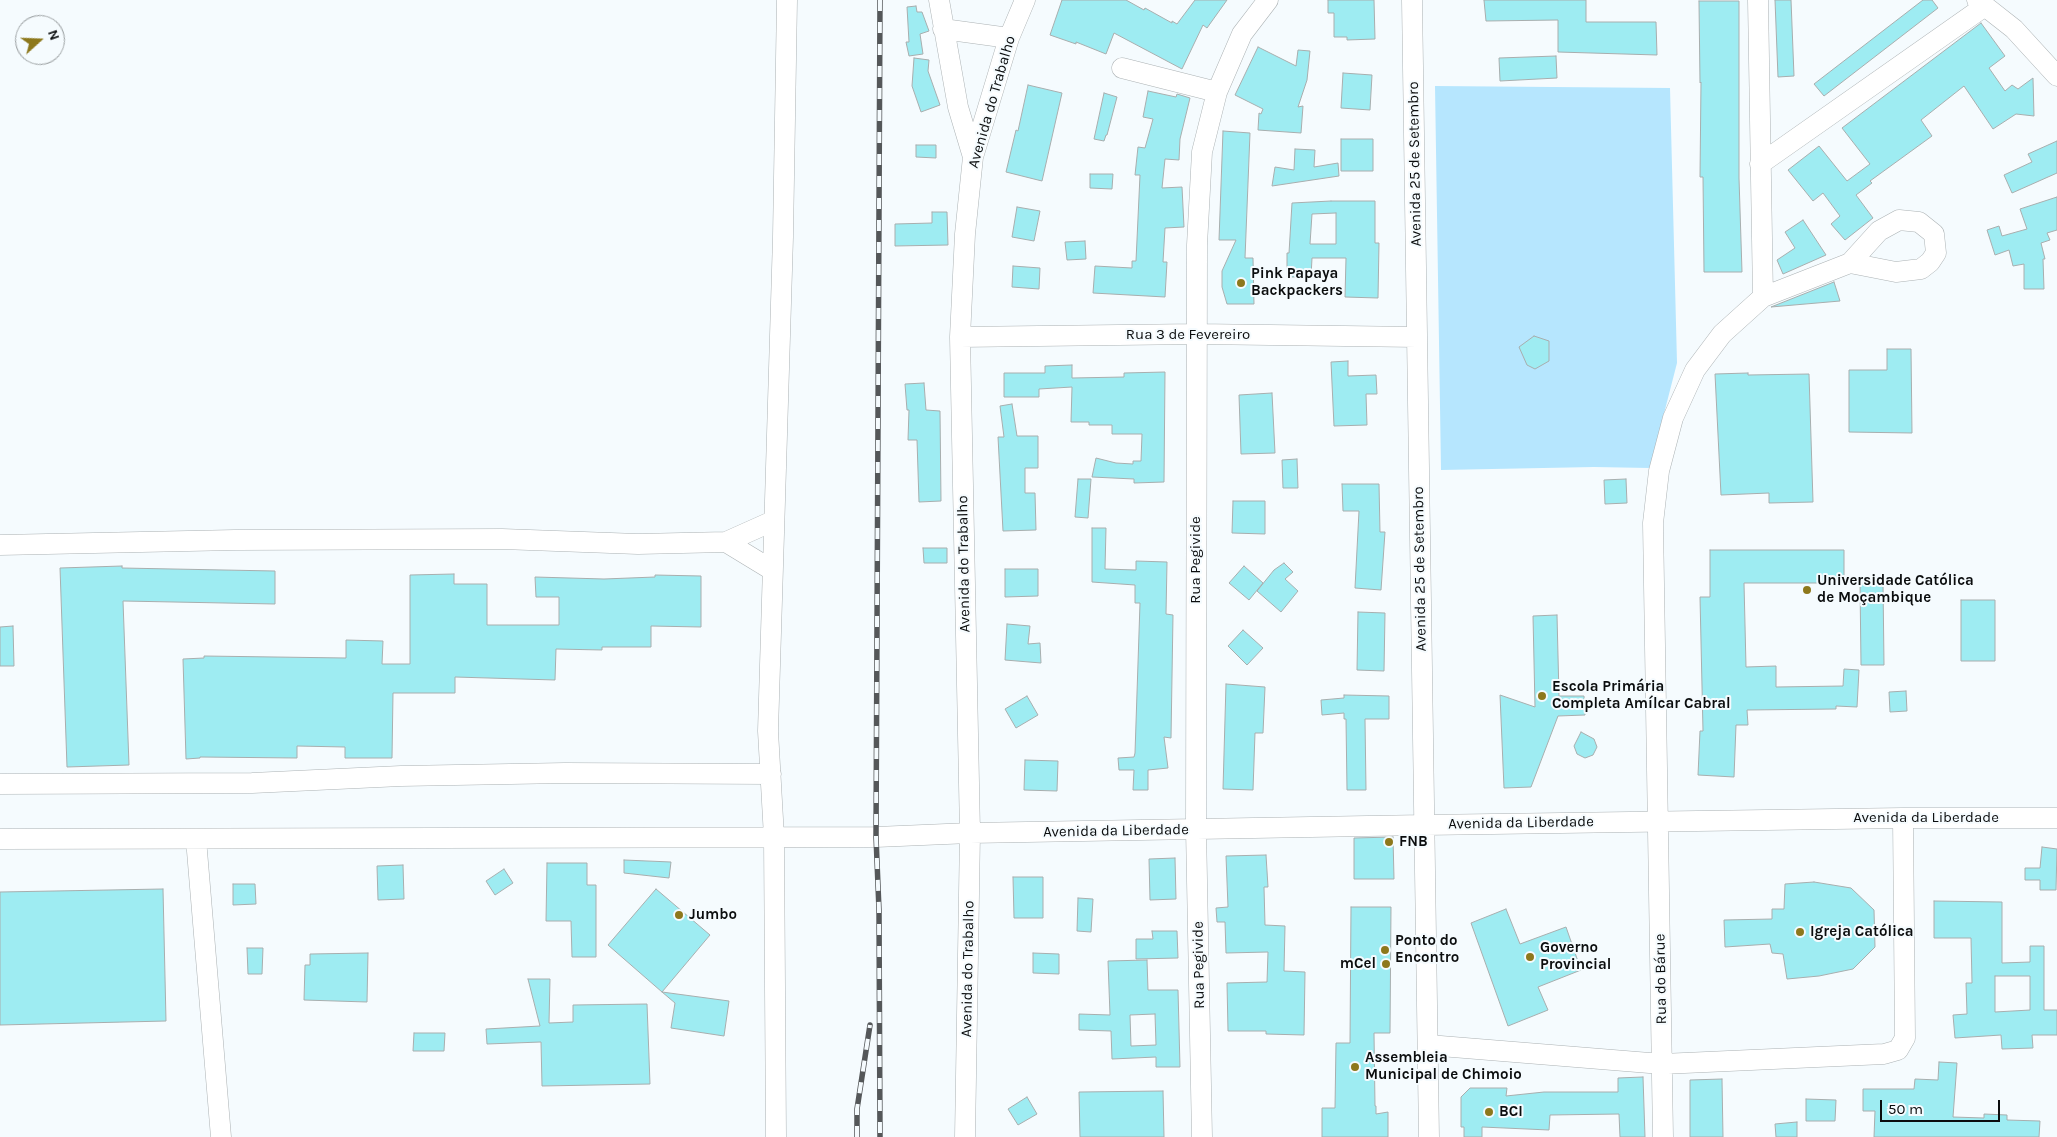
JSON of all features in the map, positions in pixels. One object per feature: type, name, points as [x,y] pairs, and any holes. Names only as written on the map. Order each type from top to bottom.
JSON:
[{"type":"street","points":[[776,1137],[774,837],[768,731],[787,0]]},
{"type":"street","points":[[940,0],[943,29],[958,107],[973,157]]},
{"type":"street","name":"Avenida do Trabalho","points":[[965,1137],[970,833],[960,337],[965,234],[973,157],[1009,38],[1025,0]]},
{"type":"street","name":"Rua Pegivide","points":[[1202,1137],[1196,829],[1196,334],[1197,245],[1202,152],[1217,92],[1242,34],[1268,0]]},
{"type":"street","name":"Avenida 25 de Setembro","points":[[1412,0],[1429,1137]]},
{"type":"street","points":[[1758,0],[1763,297],[1850,263]]},
{"type":"street","points":[[1760,164],[1981,3],[2014,29],[2056,73]]},
{"type":"street","points":[[943,29],[1009,38]]},
{"type":"street","points":[[1122,68],[1217,92]]},
{"type":"street","name":"Rua do Bárue","points":[[1663,1137],[1653,523],[1659,471],[1673,418],[1695,370],[1722,334],[1763,297]]},
{"type":"street","name":"Rua 3 de Fevereiro","points":[[960,337],[1196,334],[1417,337]]},
{"type":"street","points":[[0,545],[235,540],[502,539],[638,544],[726,542],[774,521]]},
{"type":"street","points":[[726,542],[772,570]]},
{"type":"street","points":[[0,784],[252,783],[401,776],[565,773],[771,774]]},
{"type":"street","points":[[1428,1045],[1662,1064],[1884,1054],[1898,1050],[1905,1038],[1904,818]]},
{"type":"street","name":"Avenida da Liberdade","points":[[0,839],[876,837],[970,833],[1658,821],[2057,818]]},
{"type":"street","points":[[196,839],[221,1137]]},
{"type":"shaded area","points":[[1435,86],[1670,88],[1677,363],[1650,468],[1594,467],[1441,470]]},
{"type":"building","points":[[1062,0],[1126,0],[1177,24],[1195,0],[1227,0],[1207,28],[1203,25],[1182,69],[1114,33],[1106,54],[1076,42],[1076,44],[1050,35]]},
{"type":"building","points":[[1328,0],[1374,0],[1375,39],[1347,40],[1347,37],[1334,37],[1334,13],[1328,13]]},
{"type":"building","points":[[1484,0],[1586,0],[1586,22],[1656,22],[1657,55],[1558,52],[1558,20],[1486,21]]},
{"type":"building","points":[[1775,0],[1791,0],[1794,76],[1778,77]]},
{"type":"building","points":[[1923,0],[1932,0],[1938,8],[1824,96],[1814,84]]},
{"type":"building","points":[[1699,1],[1739,1],[1739,178],[1742,272],[1704,272],[1703,177],[1700,177],[1701,82]]},
{"type":"building","points":[[916,6],[917,12],[922,12],[929,31],[920,34],[923,54],[909,56],[906,42],[909,42],[907,7]]},
{"type":"building","points":[[1981,23],[2005,56],[1989,68],[2005,91],[2012,85],[2018,89],[2033,78],[2034,116],[2016,114],[1993,129],[1964,86],[1921,120],[1932,136],[1870,181],[1872,183],[1856,195],[1873,218],[1845,240],[1831,224],[1840,216],[1823,193],[1813,201],[1788,170],[1819,146],[1847,181],[1870,164],[1842,128]]},
{"type":"building","points":[[1258,47],[1296,66],[1298,50],[1310,51],[1307,80],[1298,107],[1303,106],[1301,133],[1258,130],[1259,113],[1261,114],[1263,109],[1235,95]]},
{"type":"building","points":[[1556,56],[1557,78],[1500,81],[1499,58]]},
{"type":"building","points":[[914,58],[929,60],[928,71],[940,105],[921,112],[912,86]]},
{"type":"building","points":[[1343,73],[1372,75],[1370,110],[1341,108]]},
{"type":"building","points":[[1028,85],[1062,93],[1042,181],[1006,172],[1016,130],[1018,131]]},
{"type":"building","points":[[1148,91],[1176,97],[1177,94],[1190,98],[1180,139],[1179,160],[1165,159],[1162,188],[1182,187],[1184,227],[1165,228],[1163,262],[1167,262],[1165,297],[1093,293],[1095,266],[1132,268],[1132,261],[1136,261],[1140,175],[1135,175],[1138,147],[1145,148],[1153,119],[1143,117]]},
{"type":"building","points":[[1104,93],[1117,97],[1104,141],[1094,139]]},
{"type":"building","points":[[1223,131],[1250,133],[1245,258],[1253,258],[1254,304],[1227,304],[1222,287],[1222,271],[1236,240],[1219,240]]},
{"type":"building","points":[[1341,139],[1373,139],[1373,171],[1341,171]]},
{"type":"building","points":[[2057,141],[2057,173],[2012,193],[2004,175],[2032,162],[2028,154]]},
{"type":"building","points":[[916,145],[936,145],[936,158],[916,157]]},
{"type":"building","points":[[1295,149],[1315,150],[1314,167],[1338,163],[1339,176],[1272,186],[1275,167],[1294,170]]},
{"type":"building","points":[[1090,174],[1113,174],[1112,189],[1090,188]]},
{"type":"building","points":[[2057,197],[2057,230],[2047,233],[2050,240],[2041,243],[2045,259],[2043,259],[2044,289],[2024,289],[2024,264],[2013,266],[2009,250],[1995,255],[1987,230],[1999,226],[2002,236],[2027,229],[2020,209]]},
{"type":"building","points":[[1375,201],[1375,243],[1379,243],[1378,298],[1345,297],[1346,258],[1312,258],[1311,277],[1287,277],[1287,253],[1289,253],[1292,203]],"holes":[[[1336,213],[1336,244],[1310,244],[1312,214]]]},
{"type":"building","points":[[1017,207],[1040,211],[1034,241],[1012,237]]},
{"type":"building","points":[[932,212],[947,212],[948,245],[895,246],[895,224],[932,223]]},
{"type":"building","points":[[1803,220],[1826,255],[1783,274],[1777,260],[1795,248],[1785,232]]},
{"type":"building","points":[[1085,241],[1086,259],[1067,260],[1065,242]]},
{"type":"building","points":[[1013,266],[1040,268],[1039,289],[1012,287]]},
{"type":"building","points":[[1834,282],[1840,301],[1771,307]]},
{"type":"building","points":[[1534,336],[1549,341],[1549,361],[1535,369],[1527,365],[1519,347]]},
{"type":"building","points":[[1887,349],[1911,349],[1912,433],[1849,432],[1849,370],[1887,370]]},
{"type":"building","points":[[1348,361],[1348,376],[1376,375],[1377,394],[1366,394],[1367,425],[1334,426],[1331,362]]},
{"type":"building","points":[[1072,365],[1072,378],[1124,377],[1124,373],[1165,372],[1164,482],[1134,483],[1134,479],[1092,477],[1096,458],[1116,463],[1133,464],[1133,461],[1141,461],[1142,434],[1112,434],[1112,425],[1089,425],[1089,422],[1071,422],[1072,387],[1039,389],[1039,397],[1004,397],[1004,373],[1045,373],[1045,366]]},
{"type":"building","points":[[1748,373],[1748,375],[1809,374],[1813,502],[1769,503],[1769,493],[1721,495],[1715,374]]},
{"type":"building","points":[[924,383],[926,410],[940,411],[941,501],[919,502],[917,440],[908,440],[909,410],[907,410],[905,384]]},
{"type":"building","points":[[1272,393],[1275,453],[1241,454],[1239,395]]},
{"type":"building","points":[[1012,404],[1017,436],[1038,436],[1038,468],[1025,468],[1025,493],[1035,493],[1036,530],[1003,531],[998,437],[1004,437],[1000,406]]},
{"type":"building","points":[[1297,459],[1298,488],[1283,488],[1282,460]]},
{"type":"building","points":[[1078,479],[1091,479],[1088,518],[1075,517]]},
{"type":"building","points":[[1626,479],[1627,503],[1605,504],[1604,480]]},
{"type":"building","points":[[1342,484],[1379,484],[1380,532],[1385,532],[1381,590],[1355,588],[1359,511],[1343,511]]},
{"type":"building","points":[[1233,501],[1265,501],[1265,534],[1232,533]]},
{"type":"building","points":[[1092,528],[1106,528],[1105,569],[1136,570],[1136,561],[1167,562],[1166,614],[1173,615],[1171,738],[1164,737],[1168,768],[1148,770],[1148,790],[1133,790],[1134,770],[1119,770],[1118,758],[1134,757],[1135,753],[1140,603],[1135,603],[1135,585],[1092,582]]},
{"type":"building","points":[[923,548],[947,548],[947,563],[924,563]]},
{"type":"building","points":[[1710,550],[1844,550],[1844,583],[1744,583],[1746,667],[1776,666],[1776,687],[1843,686],[1844,669],[1859,670],[1857,707],[1836,706],[1836,709],[1747,710],[1748,725],[1736,725],[1734,777],[1698,775],[1700,731],[1703,731],[1700,597],[1710,597]]},
{"type":"building","points":[[1284,563],[1293,572],[1285,579],[1298,591],[1281,612],[1257,591],[1274,570]]},
{"type":"building","points":[[122,566],[122,568],[275,571],[275,604],[123,601],[129,765],[67,767],[60,568]]},
{"type":"building","points":[[1244,566],[1263,583],[1249,600],[1229,583]]},
{"type":"building","points":[[1005,569],[1038,569],[1038,596],[1005,597]]},
{"type":"building","points":[[454,574],[454,584],[487,584],[487,625],[559,625],[559,597],[536,597],[535,577],[604,579],[655,577],[655,575],[701,576],[701,627],[651,626],[651,647],[602,647],[602,650],[556,649],[555,680],[455,677],[455,693],[393,693],[392,758],[345,758],[345,747],[297,746],[297,758],[200,757],[186,759],[183,659],[204,658],[204,656],[346,658],[346,640],[383,641],[382,664],[410,664],[410,575]]},
{"type":"building","points":[[1883,582],[1884,665],[1861,665],[1860,583]]},
{"type":"building","points":[[1961,600],[1995,600],[1995,661],[1961,661]]},
{"type":"building","points":[[1358,612],[1385,613],[1384,671],[1357,670]]},
{"type":"building","points":[[1557,615],[1559,696],[1584,696],[1585,715],[1558,716],[1531,787],[1504,788],[1500,695],[1535,707],[1533,616]]},
{"type":"building","points":[[1007,624],[1030,626],[1028,644],[1040,643],[1041,663],[1005,660]]},
{"type":"building","points":[[13,626],[14,666],[0,666],[0,627]]},
{"type":"building","points":[[1243,630],[1263,648],[1247,665],[1228,646]]},
{"type":"building","points":[[1226,684],[1265,687],[1263,733],[1255,733],[1253,790],[1223,789]]},
{"type":"building","points":[[1906,691],[1907,711],[1890,712],[1889,692]]},
{"type":"building","points":[[1344,695],[1389,696],[1389,719],[1365,719],[1366,790],[1347,790],[1346,719],[1344,719],[1344,713],[1322,715],[1321,700],[1344,698]]},
{"type":"building","points":[[1027,696],[1038,715],[1016,728],[1005,709]]},
{"type":"building","points":[[1581,732],[1594,739],[1597,747],[1593,755],[1585,758],[1577,754],[1574,746]]},
{"type":"building","points":[[1025,760],[1058,761],[1057,791],[1024,790]]},
{"type":"building","points":[[1393,837],[1394,879],[1354,879],[1354,838]]},
{"type":"building","points":[[2042,847],[2057,849],[2056,890],[2040,890],[2040,880],[2025,880],[2025,868],[2040,868]]},
{"type":"building","points":[[1266,855],[1268,887],[1264,887],[1265,925],[1285,926],[1284,971],[1305,972],[1304,1035],[1266,1034],[1266,1031],[1228,1031],[1227,983],[1267,982],[1268,952],[1226,953],[1225,922],[1217,922],[1216,908],[1228,907],[1226,856]]},
{"type":"building","points":[[1175,858],[1176,899],[1150,900],[1149,859]]},
{"type":"building","points":[[624,860],[671,862],[669,878],[624,873]]},
{"type":"building","points":[[547,863],[587,863],[587,885],[596,885],[596,957],[572,957],[571,921],[546,921]]},
{"type":"building","points":[[403,865],[404,899],[378,900],[377,866]]},
{"type":"building","points":[[504,869],[513,883],[495,895],[486,881]]},
{"type":"building","points":[[1013,877],[1043,877],[1043,918],[1014,918]]},
{"type":"building","name":"Igreja Católica","points":[[1814,882],[1851,888],[1874,910],[1875,947],[1853,969],[1819,976],[1787,979],[1783,954],[1772,953],[1770,944],[1725,947],[1724,920],[1772,919],[1772,909],[1784,909],[1785,884]]},
{"type":"building","points":[[233,884],[255,884],[256,904],[233,905]]},
{"type":"building","points":[[163,889],[166,1021],[0,1025],[0,892]]},
{"type":"building","points":[[656,889],[710,935],[662,992],[608,945]]},
{"type":"building","points":[[1078,898],[1093,899],[1091,932],[1077,931]]},
{"type":"building","points":[[1934,901],[2002,902],[2002,963],[2030,962],[2030,946],[2044,946],[2044,1010],[2057,1010],[2057,1035],[2032,1035],[2033,1048],[2002,1049],[2001,1035],[1955,1038],[1953,1015],[1967,1014],[1966,983],[1972,983],[1971,938],[1934,938]],"holes":[[[1995,976],[2030,976],[2030,1010],[1995,1012]]]},
{"type":"building","points":[[1351,907],[1391,907],[1390,1033],[1374,1033],[1376,1114],[1388,1112],[1388,1137],[1322,1137],[1322,1108],[1335,1108],[1336,1043],[1350,1043]]},
{"type":"building","name":"Governo Provincial","points":[[1506,909],[1520,944],[1566,927],[1581,970],[1538,987],[1548,1010],[1508,1026],[1471,923]]},
{"type":"building","points":[[1152,931],[1177,931],[1178,958],[1136,959],[1136,939],[1153,939]]},
{"type":"building","points":[[247,948],[263,948],[262,974],[248,974]]},
{"type":"building","points":[[368,953],[367,1002],[304,1000],[305,965],[310,965],[310,954]]},
{"type":"building","points":[[1033,953],[1059,954],[1059,974],[1033,973]]},
{"type":"building","points":[[1147,960],[1148,990],[1178,990],[1180,1067],[1156,1067],[1156,1057],[1112,1059],[1111,1031],[1079,1030],[1079,1014],[1110,1015],[1108,961]],"holes":[[[1155,1014],[1156,1045],[1131,1046],[1130,1015]]]},
{"type":"building","points":[[528,979],[550,979],[549,1023],[573,1022],[573,1005],[647,1004],[650,1084],[542,1086],[541,1042],[487,1044],[486,1029],[540,1026]]},
{"type":"building","points":[[662,992],[729,1001],[724,1036],[671,1028],[675,1003]]},
{"type":"building","points":[[414,1033],[445,1033],[444,1051],[413,1051]]},
{"type":"building","points":[[1939,1062],[1957,1063],[1953,1117],[1984,1118],[1984,1114],[2007,1115],[2007,1120],[2040,1121],[2039,1137],[1874,1137],[1875,1111],[1863,1111],[1863,1089],[1914,1089],[1915,1079],[1938,1080]]},
{"type":"building","points":[[1643,1077],[1645,1137],[1620,1137],[1619,1114],[1550,1115],[1549,1130],[1482,1127],[1482,1137],[1464,1137],[1464,1127],[1461,1127],[1461,1097],[1470,1088],[1507,1088],[1506,1096],[1544,1092],[1618,1092],[1618,1078]]},
{"type":"building","points":[[1722,1079],[1723,1137],[1690,1137],[1690,1080]]},
{"type":"building","points":[[1163,1091],[1164,1137],[1080,1137],[1079,1092]]},
{"type":"building","points":[[1027,1097],[1037,1114],[1018,1125],[1008,1109]]},
{"type":"building","points":[[1806,1099],[1836,1100],[1835,1121],[1806,1121]]},
{"type":"building","points":[[1797,1122],[1797,1137],[1776,1137],[1775,1124]]},
{"type":"railway","points":[[880,0],[876,837],[879,910],[880,1137]]},
{"type":"railway","points":[[857,1137],[857,1109],[870,1025]]},
{"type":"place","name":"Pink Papaya Backpackers","points":[[1241,283]]},
{"type":"place","name":"Universidade Católica de Moçambique","points":[[1807,590]]},
{"type":"place","name":"Escola Primária Completa Amílcar Cabral","points":[[1542,696]]},
{"type":"place","name":"FNB","points":[[1389,842]]},
{"type":"place","name":"Jumbo","points":[[679,915]]},
{"type":"place","name":"Igreja Católica","points":[[1800,932]]},
{"type":"place","name":"Ponto do Encontro","points":[[1385,950]]},
{"type":"place","name":"Governo Provincial","points":[[1530,957]]},
{"type":"place","name":"mCel","points":[[1386,964]]},
{"type":"place","name":"Assembleia Municipal de Chimoio","points":[[1355,1067]]},
{"type":"place","name":"BCI","points":[[1489,1112]]}]
